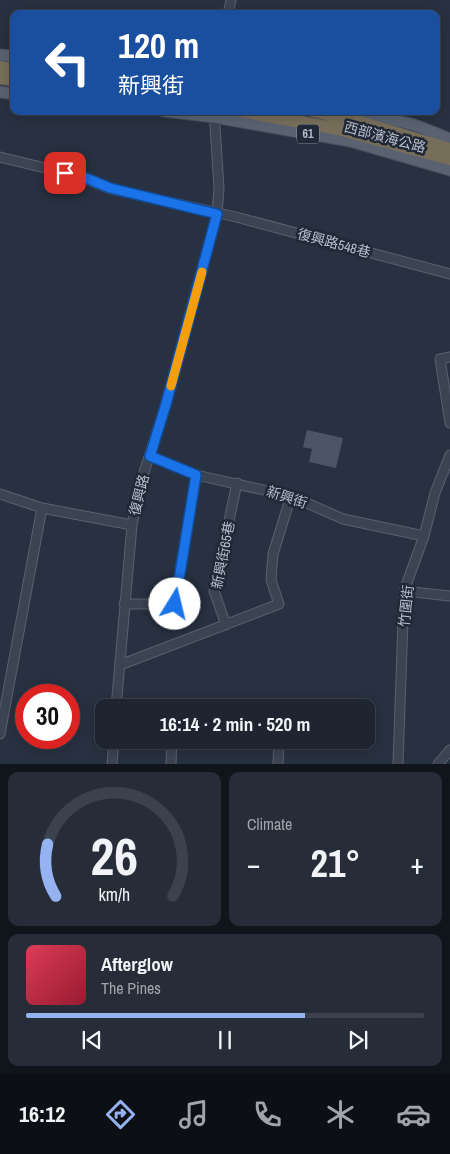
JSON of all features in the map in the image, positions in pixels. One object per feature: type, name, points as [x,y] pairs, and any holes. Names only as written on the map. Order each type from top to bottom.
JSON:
[{"type":"highway","name":"61","points":[[262,115],[448,151]]},
{"type":"highway","name":"61","points":[[330,115],[356,121],[448,151]]},
{"type":"main road","name":"西部濱海公路","points":[[219,115],[350,141],[450,170]]},
{"type":"main road","name":"西部濱海公路","points":[[373,115],[415,125],[448,151]]},
{"type":"street","name":"復興路","points":[[117,699],[132,525],[140,485],[166,404],[217,214],[219,188],[214,115]]},
{"type":"street","name":"復興路548巷","points":[[0,157],[78,176],[110,188],[327,241],[450,274]]},
{"type":"street","points":[[450,357],[440,359],[450,423]]},
{"type":"street","name":"竹圍街","points":[[398,764],[404,591],[424,536],[435,493],[450,455]]},
{"type":"street","name":"新興街","points":[[150,456],[196,475],[291,496],[343,519],[424,536]]},
{"type":"street","points":[[124,604],[175,604],[196,475]]},
{"type":"street","name":"新興街65巷","points":[[226,625],[214,591],[237,483]]},
{"type":"street","points":[[0,494],[42,508],[132,525]]},
{"type":"street","points":[[120,665],[280,604],[271,580],[273,554],[291,496]]},
{"type":"street","points":[[0,734],[42,508]]},
{"type":"street","points":[[404,591],[450,596]]},
{"type":"street","points":[[112,764],[113,749]]},
{"type":"street","points":[[171,764],[172,749]]},
{"type":"street","points":[[278,749],[278,764]]},
{"type":"street","points":[[438,764],[450,750]]},
{"type":"building","points":[[307,430],[343,438],[336,468],[309,462],[312,449],[303,447]]},
{"type":"slow traffic","points":[[171,386],[202,272]]},
{"type":"route","points":[[65,173],[86,178],[110,188],[217,214],[166,404],[150,456],[196,475],[175,604]]}]
